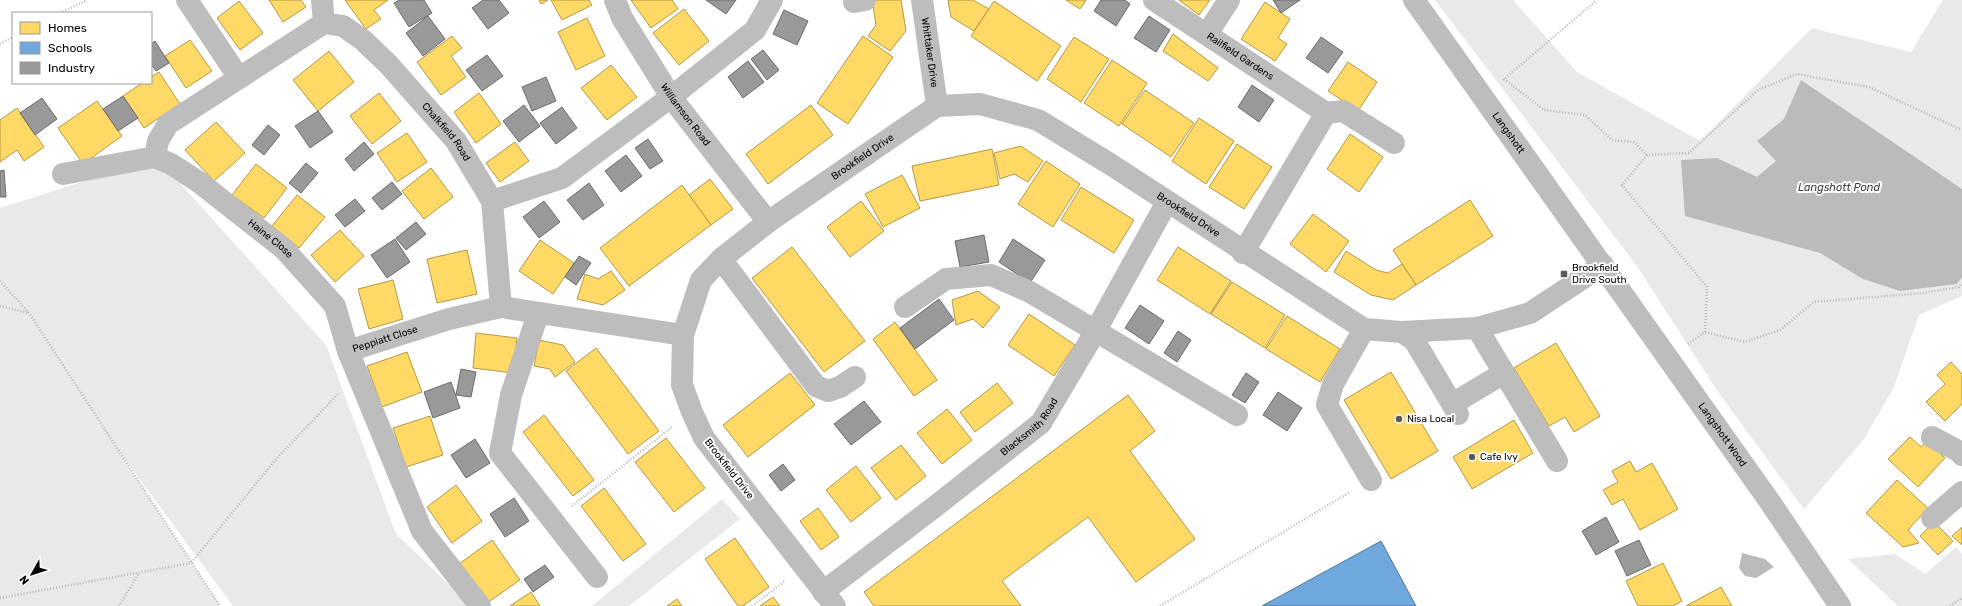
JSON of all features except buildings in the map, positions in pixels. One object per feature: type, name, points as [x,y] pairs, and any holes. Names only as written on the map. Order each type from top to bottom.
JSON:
[{"type":"street","points":[[187,0],[239,78]]},
{"type":"street","points":[[63,174],[156,157],[158,141],[168,124],[324,23],[322,0]]},
{"type":"street","name":"Williamson Road","points":[[615,0],[622,18],[670,97],[768,222]]},
{"type":"street","points":[[492,201],[562,178],[670,97],[755,30],[772,0]]},
{"type":"street","name":"Whittaker Drive","points":[[922,0],[937,106]]},
{"type":"street","name":"Railfield Gardens","points":[[1154,0],[1326,113]]},
{"type":"street","points":[[1207,34],[1229,0]]},
{"type":"street","name":"Langshott","points":[[1414,0],[1603,265]]},
{"type":"street","name":"Chalkfield Road","points":[[324,23],[343,26],[363,40],[389,65],[456,141],[492,201],[501,307]]},
{"type":"street","name":"Brookfield Drive","points":[[829,599],[704,438],[682,385],[683,335],[701,280],[721,260],[768,222],[937,106],[980,104],[1038,120],[1167,202],[1243,253],[1364,329]]},
{"type":"street","points":[[1243,253],[1326,113],[1343,111],[1394,144]]},
{"type":"street","name":"Haine Close","points":[[156,157],[171,164],[199,182],[284,249],[336,306],[348,352]]},
{"type":"street","name":"Blacksmith Road","points":[[829,599],[938,505],[1041,423],[1095,332],[1167,202]]},
{"type":"street","points":[[721,260],[816,386],[828,391],[840,387],[855,377]]},
{"type":"street","points":[[1371,480],[1327,405],[1333,384],[1364,329],[1402,332],[1477,328],[1530,313],[1603,265]]},
{"type":"street","name":"Langshott Wood","points":[[1603,265],[1770,502],[1840,606]]},
{"type":"street","points":[[905,307],[946,279],[991,274],[1030,292],[1237,415]]},
{"type":"street","name":"Peppiatt Close","points":[[480,606],[422,532],[348,352],[449,319],[501,307],[538,314],[683,335]]},
{"type":"street","points":[[538,314],[511,395],[500,453],[597,577]]},
{"type":"street","points":[[1477,328],[1557,461]]},
{"type":"street","points":[[1402,332],[1414,340],[1455,409],[1504,374]]},
{"type":"street","points":[[1932,437],[1962,455]]},
{"type":"street","points":[[1932,518],[1962,492]]},
{"type":"path","points":[[62,12],[87,0]]},
{"type":"path","points":[[1484,97],[1597,0]]},
{"type":"path","points":[[0,44],[12,38]]},
{"type":"path","points":[[1504,79],[1544,110],[1584,116],[1612,140],[1634,142],[1647,154],[1690,153],[1758,90],[1797,74],[1868,87],[1962,130]]},
{"type":"path","points":[[1647,154],[1622,185],[1707,287],[1705,332]]},
{"type":"path","points":[[0,281],[30,313],[191,564],[220,606]]},
{"type":"path","points":[[1668,358],[1705,332],[1745,342],[1780,330],[1814,302],[1923,293],[1959,287],[1962,283]]},
{"type":"path","points":[[0,306],[30,313]]},
{"type":"path","points":[[0,598],[191,564],[276,458],[357,374]]},
{"type":"path","points":[[553,521],[692,412]]},
{"type":"path","points":[[1160,606],[1371,480]]},
{"type":"path","points":[[752,606],[804,566]]},
{"type":"path","points":[[118,606],[139,573]]},
{"type":"path","points":[[1950,606],[1962,598]]},
{"type":"shaded area","points":[[1435,0],[1513,0],[1577,72],[1700,141],[1812,28],[1911,52],[1943,0],[1962,0],[1962,296],[1919,315],[1894,387],[1864,439],[1804,509],[1718,392],[1637,266]]},
{"type":"shaded area","points":[[156,167],[179,182],[326,345],[396,534],[472,606],[233,606],[116,447],[220,606],[0,606],[0,208],[104,175]]},
{"type":"shaded area","points":[[722,499],[740,519],[629,606],[592,606]]},
{"type":"shaded area","points":[[1956,547],[1962,554],[1962,606],[1898,606],[1848,559],[1895,554],[1925,574]]},
{"type":"water","name":"Langshott Pond","points":[[1801,80],[1962,189],[1962,277],[1957,284],[1900,291],[1863,279],[1820,253],[1685,216],[1681,160],[1717,158],[1757,177],[1776,161],[1757,141],[1784,119]]},
{"type":"water","points":[[1742,553],[1765,559],[1774,567],[1756,578],[1745,576],[1739,568]]},
{"type":"place","name":"Brookfield Drive South","points":[[1564,274]]},
{"type":"place","name":"Nisa Local","points":[[1399,419]]},
{"type":"place","name":"Cafe Ivy","points":[[1472,457]]}]
